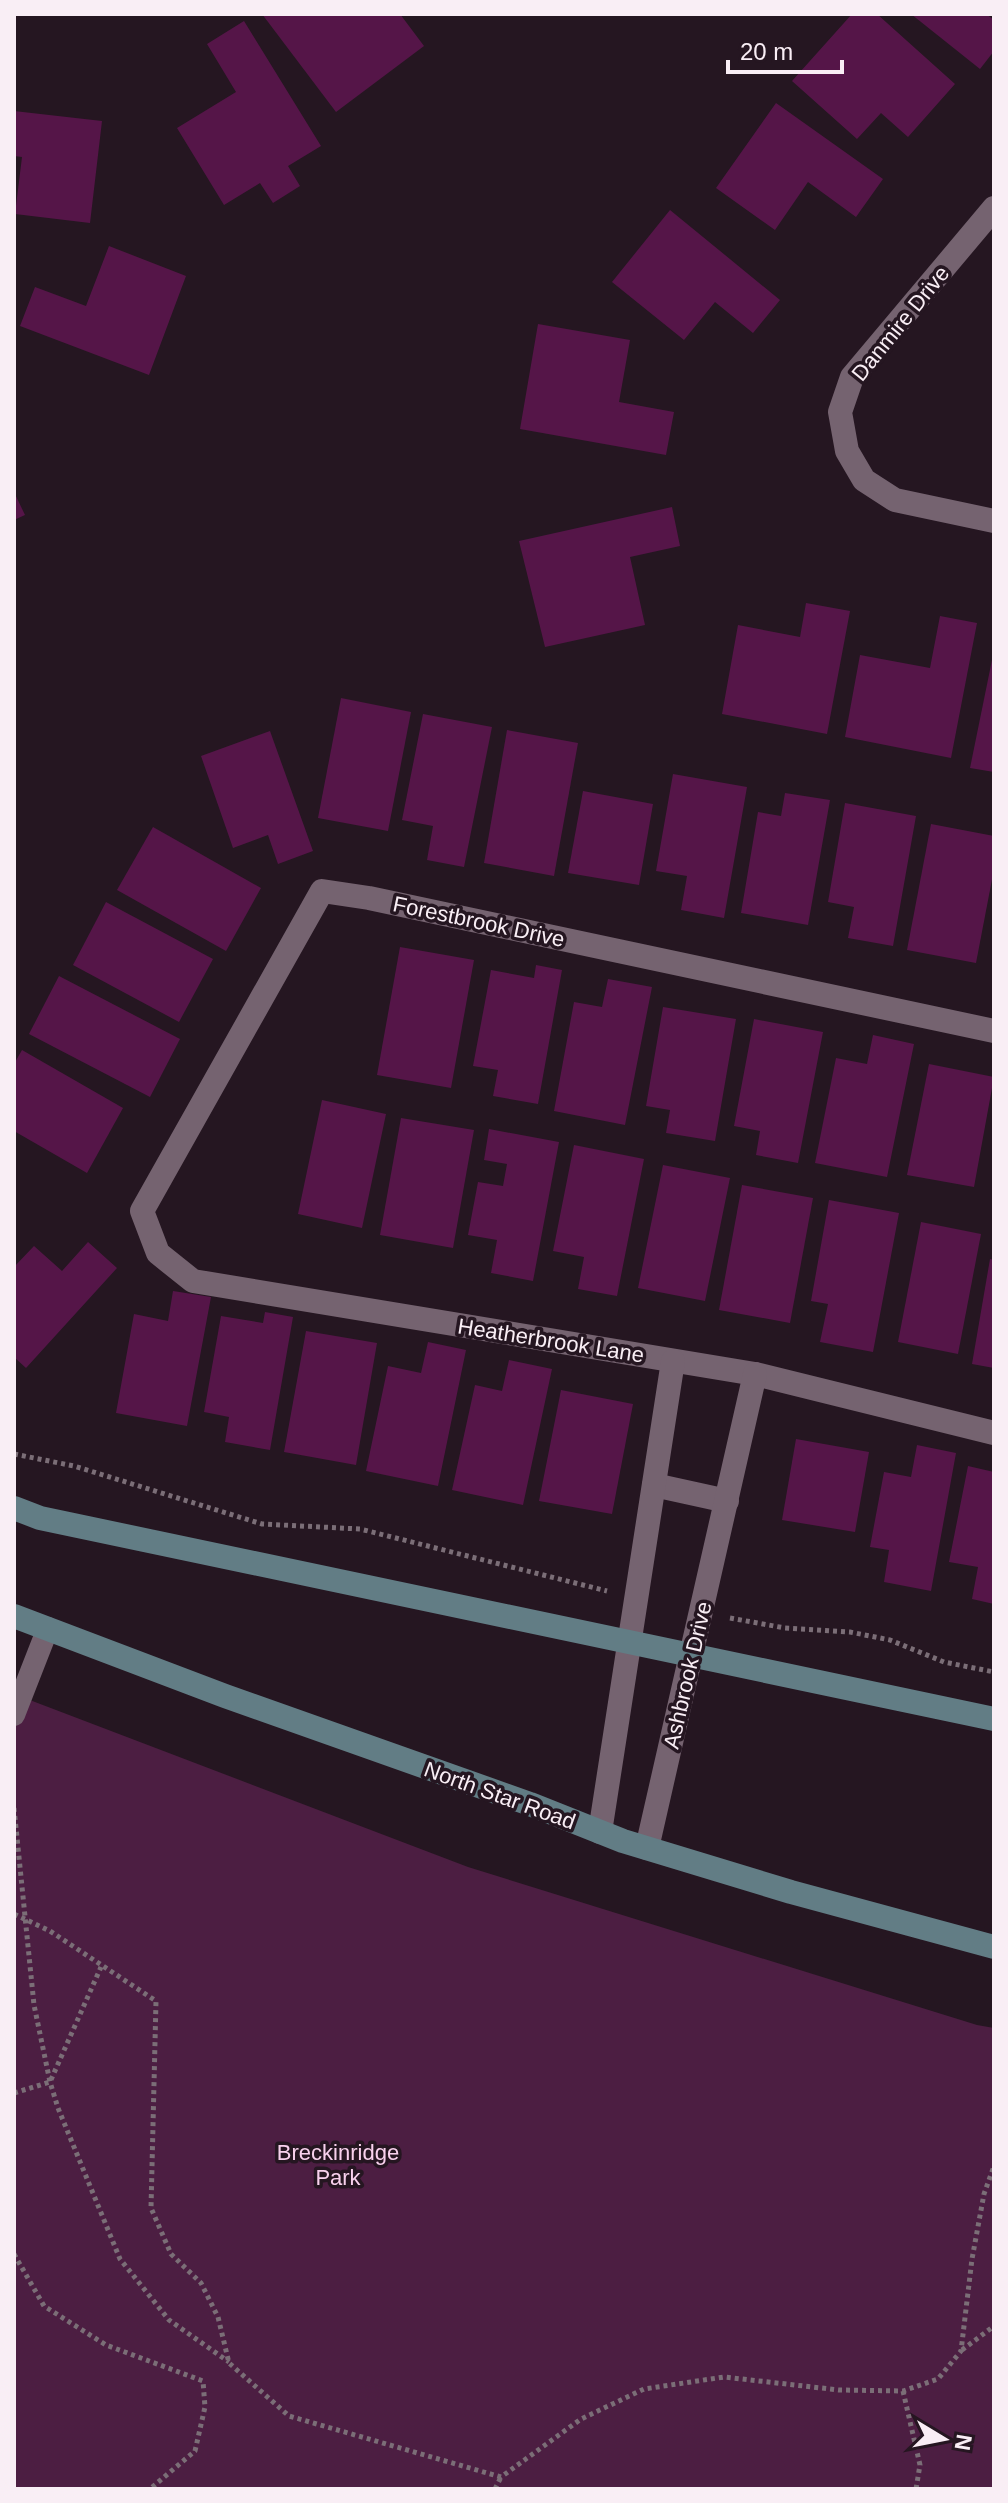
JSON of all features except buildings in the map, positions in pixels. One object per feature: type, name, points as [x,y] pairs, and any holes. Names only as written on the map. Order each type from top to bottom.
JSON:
[{"type":"main road","points":[[14,1508],[40,1518],[994,1719]]},
{"type":"main road","name":"North Star Road","points":[[14,1616],[225,1696],[647,1848],[791,1892],[994,1947]]},
{"type":"street","name":"Danmire Drive","points":[[994,208],[852,377],[840,412],[847,451],[864,480],[895,500],[994,521]]},
{"type":"street","name":"Forestbrook Drive","points":[[142,1211],[322,891],[385,901],[994,1031]]},
{"type":"street","name":"Heatherbrook Lane","points":[[142,1211],[158,1253],[193,1281],[755,1374],[994,1433]]},
{"type":"street","points":[[600,1832],[673,1361]]},
{"type":"street","name":"Ashbrook Drive","points":[[647,1848],[755,1374]]},
{"type":"street","points":[[654,1485],[727,1501]]},
{"type":"lane","points":[[14,1715],[48,1628]]},
{"type":"path","points":[[14,1454],[74,1466],[262,1524],[360,1529],[637,1597]]},
{"type":"path","points":[[702,1612],[785,1628],[850,1632],[890,1640],[944,1662],[994,1672]]},
{"type":"path","points":[[14,1808],[34,2005],[50,2082],[120,2259],[169,2320],[229,2363],[289,2416],[501,2477]]},
{"type":"path","points":[[14,1914],[50,1931],[156,2001],[151,2208],[171,2254],[201,2283],[218,2317],[229,2363]]},
{"type":"path","points":[[14,2093],[50,2082],[101,1967]]},
{"type":"path","points":[[961,2351],[982,2207],[994,2166]]},
{"type":"path","points":[[14,2254],[44,2306],[106,2345],[203,2381],[205,2407],[195,2451],[150,2489]]},
{"type":"path","points":[[495,2489],[501,2477],[581,2419],[644,2389],[724,2377],[839,2390],[903,2391],[938,2379],[961,2351],[994,2326]]},
{"type":"path","points":[[903,2391],[920,2465],[916,2489]]},
{"type":"green space","name":"Breckinridge Park","points":[[14,1694],[468,1867],[994,2028],[994,2489],[14,2489]]}]
